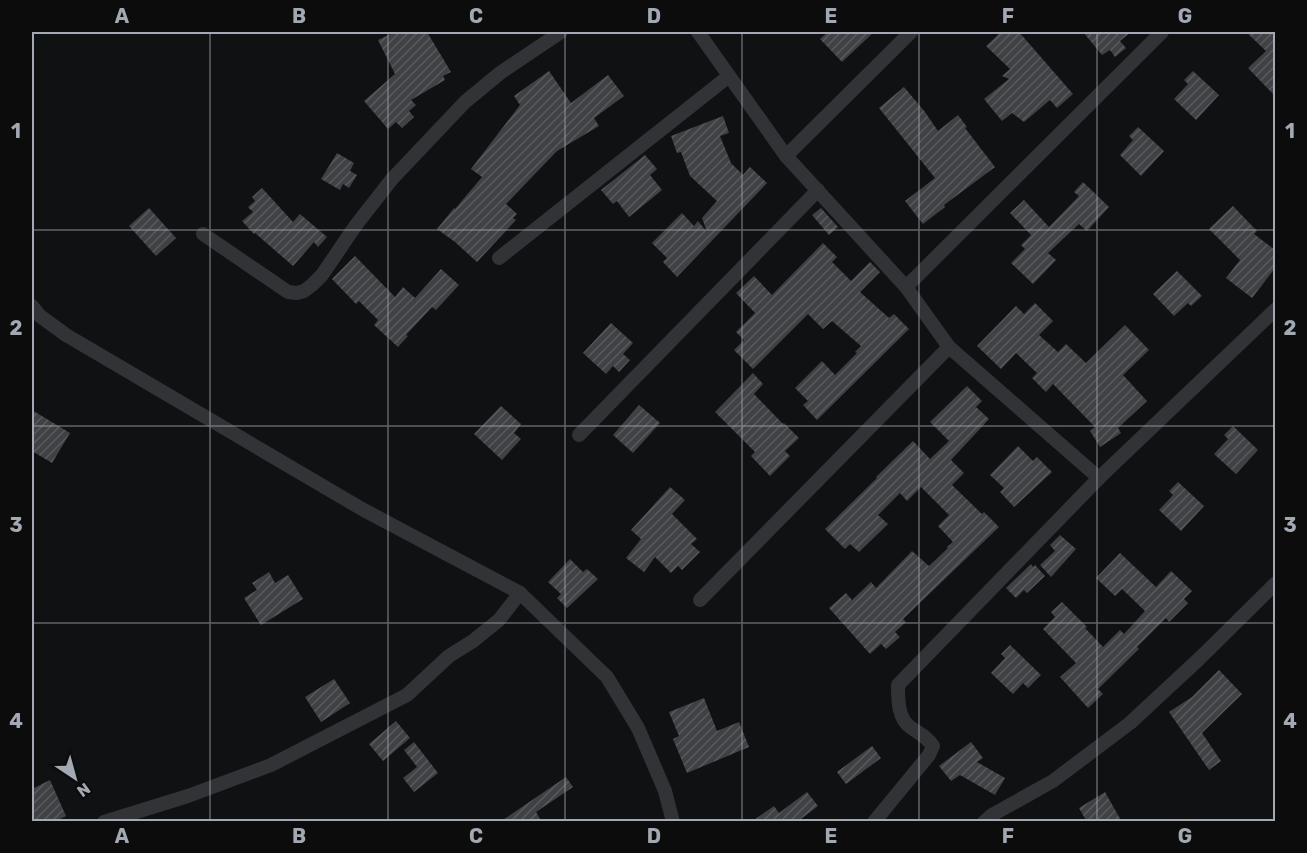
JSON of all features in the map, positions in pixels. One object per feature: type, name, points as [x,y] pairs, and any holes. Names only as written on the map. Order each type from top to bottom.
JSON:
[{"type":"street","points":[[203,234],[288,292],[304,291],[322,275],[356,225],[392,179],[465,102],[500,73],[561,32]]},
{"type":"street","points":[[698,32],[786,156],[906,287],[949,347],[1099,478]]},
{"type":"street","points":[[786,156],[911,32]]},
{"type":"street","points":[[906,287],[1162,32]]},
{"type":"street","points":[[499,258],[729,76]]},
{"type":"street","points":[[579,435],[818,190]]},
{"type":"street","points":[[32,306],[40,316],[66,335],[362,509],[520,593],[607,677],[638,728],[665,791],[673,822]]},
{"type":"street","points":[[874,822],[929,755],[933,746],[925,736],[907,725],[898,704],[898,685],[1099,478],[1275,309]]},
{"type":"street","points":[[700,600],[949,347]]},
{"type":"street","points":[[984,822],[1002,809],[1053,781],[1130,723],[1199,659],[1275,583]]},
{"type":"street","points":[[104,822],[188,796],[271,765],[407,695],[449,656],[473,641],[499,620],[520,593]]},
{"type":"building","points":[[395,32],[427,32],[451,72],[443,76],[445,80],[411,100],[416,105],[409,111],[414,117],[402,128],[396,122],[388,129],[364,101],[395,74],[378,40]]},
{"type":"building","points":[[828,32],[874,32],[842,62],[820,39]]},
{"type":"building","points":[[1001,32],[1019,32],[1073,94],[1057,108],[1050,100],[1024,122],[1012,113],[1002,121],[984,99],[1009,79],[1002,76],[1010,69],[986,46]]},
{"type":"building","points":[[1083,32],[1131,32],[1120,41],[1126,48],[1115,57],[1110,50],[1102,55]]},
{"type":"building","points":[[1246,32],[1275,32],[1275,96],[1248,68],[1266,51]]},
{"type":"building","points":[[549,71],[571,103],[608,75],[624,96],[594,118],[599,126],[557,151],[506,204],[517,214],[513,218],[516,220],[477,262],[437,229],[482,177],[471,169],[520,105],[514,96]]},
{"type":"building","points":[[1193,71],[1219,95],[1196,120],[1174,99],[1188,84],[1184,80]]},
{"type":"building","points":[[904,87],[938,131],[958,115],[967,127],[965,128],[995,167],[944,205],[945,207],[923,224],[905,201],[935,178],[879,108]]},
{"type":"building","points":[[723,116],[729,133],[720,136],[731,163],[743,175],[750,167],[767,183],[677,277],[663,262],[667,258],[652,243],[682,213],[694,226],[698,221],[707,232],[702,218],[717,201],[690,176],[681,152],[677,153],[671,136]]},
{"type":"building","points":[[1138,127],[1164,151],[1141,176],[1120,155],[1133,140],[1129,136]]},
{"type":"building","points":[[337,153],[354,163],[350,171],[357,175],[349,188],[343,184],[340,190],[321,179]]},
{"type":"building","points":[[645,155],[657,169],[650,175],[662,190],[629,217],[617,201],[613,204],[601,190]]},
{"type":"building","points":[[1083,182],[1109,207],[1087,231],[1079,224],[1048,253],[1056,260],[1033,284],[1011,263],[1025,249],[1021,245],[1031,235],[1010,213],[1024,200],[1049,227],[1079,196],[1074,192]]},
{"type":"building","points":[[262,188],[293,222],[300,214],[327,237],[318,247],[314,242],[293,266],[254,234],[242,221],[253,212],[248,207],[255,201],[252,197]]},
{"type":"building","points":[[1233,206],[1257,231],[1254,234],[1275,250],[1275,268],[1252,298],[1226,278],[1240,260],[1209,229]]},
{"type":"building","points":[[149,208],[176,238],[156,256],[129,226]]},
{"type":"building","points":[[821,208],[838,227],[829,235],[812,215]]},
{"type":"building","points":[[823,243],[837,257],[832,262],[851,281],[870,262],[880,272],[860,292],[889,318],[894,314],[909,329],[817,420],[803,405],[808,401],[795,388],[822,361],[835,375],[861,346],[832,321],[823,329],[808,314],[753,369],[734,350],[744,340],[736,332],[755,313],[736,293],[754,276],[772,295]]},
{"type":"building","points":[[355,256],[395,297],[403,287],[415,298],[441,269],[459,285],[436,310],[432,307],[398,347],[374,325],[378,320],[359,301],[356,304],[332,279]]},
{"type":"building","points":[[1177,271],[1202,296],[1191,306],[1188,303],[1174,316],[1153,294]]},
{"type":"building","points":[[1035,303],[1053,321],[1039,335],[1058,352],[1066,344],[1086,363],[1125,325],[1149,350],[1123,375],[1147,401],[1118,428],[1121,433],[1100,447],[1090,431],[1095,427],[1053,384],[1046,392],[1032,378],[1037,373],[1016,353],[1001,369],[977,346],[1016,306],[1024,314]]},
{"type":"building","points":[[611,323],[633,343],[623,354],[630,360],[619,372],[613,366],[606,374],[583,353]]},
{"type":"building","points":[[753,373],[763,384],[754,394],[799,438],[785,451],[790,456],[770,476],[751,456],[755,452],[715,412]]},
{"type":"building","points":[[967,386],[982,401],[976,407],[989,419],[951,460],[964,473],[952,485],[999,527],[903,619],[906,622],[895,632],[900,637],[886,649],[881,644],[870,654],[829,608],[846,593],[852,600],[871,582],[876,588],[912,551],[929,566],[953,542],[938,526],[949,515],[921,487],[907,501],[900,493],[878,515],[888,524],[859,552],[850,544],[845,549],[825,529],[913,441],[930,459],[949,441],[930,422]]},
{"type":"building","points":[[639,405],[660,423],[633,453],[613,435]]},
{"type":"building","points":[[501,406],[521,424],[514,433],[521,439],[502,460],[474,434]]},
{"type":"building","points":[[32,410],[70,433],[52,463],[32,451]]},
{"type":"building","points":[[1233,426],[1258,450],[1236,474],[1214,454],[1228,439],[1224,435]]},
{"type":"building","points":[[1018,446],[1033,461],[1037,457],[1052,472],[1014,507],[1000,492],[1004,488],[990,475]]},
{"type":"building","points":[[1178,482],[1204,506],[1181,531],[1159,510],[1173,495],[1169,491]]},
{"type":"building","points":[[670,487],[685,500],[672,514],[697,539],[691,544],[700,552],[682,570],[678,566],[671,573],[655,557],[644,572],[626,558],[641,539],[631,530]]},
{"type":"building","points":[[1060,535],[1076,549],[1051,577],[1040,565],[1055,551],[1050,545]]},
{"type":"building","points":[[1120,553],[1156,587],[1171,571],[1192,591],[1184,599],[1188,603],[1169,622],[1166,618],[1137,647],[1139,649],[1098,689],[1103,694],[1088,708],[1060,677],[1076,663],[1043,629],[1055,617],[1051,612],[1062,602],[1103,647],[1120,630],[1124,634],[1145,611],[1122,589],[1115,596],[1096,578]]},
{"type":"building","points":[[570,559],[583,572],[587,569],[598,579],[567,608],[557,598],[561,594],[548,582]]},
{"type":"building","points":[[1031,564],[1033,567],[1035,565],[1045,576],[1027,593],[1024,590],[1016,598],[1006,588]]},
{"type":"building","points":[[269,572],[275,583],[288,575],[303,599],[261,625],[244,598],[257,590],[252,583]]},
{"type":"building","points":[[1010,645],[1041,675],[1028,688],[1023,683],[1013,694],[991,673],[1005,658],[1001,654]]},
{"type":"building","points":[[1219,670],[1242,694],[1202,733],[1221,761],[1209,770],[1169,712],[1192,697]]},
{"type":"building","points":[[334,679],[350,703],[321,722],[305,697]]},
{"type":"building","points":[[704,698],[717,731],[739,722],[749,747],[687,773],[673,739],[679,736],[669,712]]},
{"type":"building","points":[[396,721],[410,738],[383,761],[369,744]]},
{"type":"building","points":[[414,742],[438,773],[414,792],[403,778],[417,767],[404,750]]},
{"type":"building","points":[[971,742],[983,758],[977,762],[1005,778],[995,795],[960,775],[951,781],[939,766]]},
{"type":"building","points":[[872,746],[881,758],[846,784],[837,772]]},
{"type":"building","points":[[566,777],[573,787],[536,812],[542,822],[500,822]]},
{"type":"building","points":[[50,780],[66,816],[54,822],[34,822],[32,789]]},
{"type":"building","points":[[807,792],[818,806],[797,822],[751,822],[774,806],[779,813]]},
{"type":"building","points":[[1105,792],[1122,822],[1087,822],[1079,808]]}]
